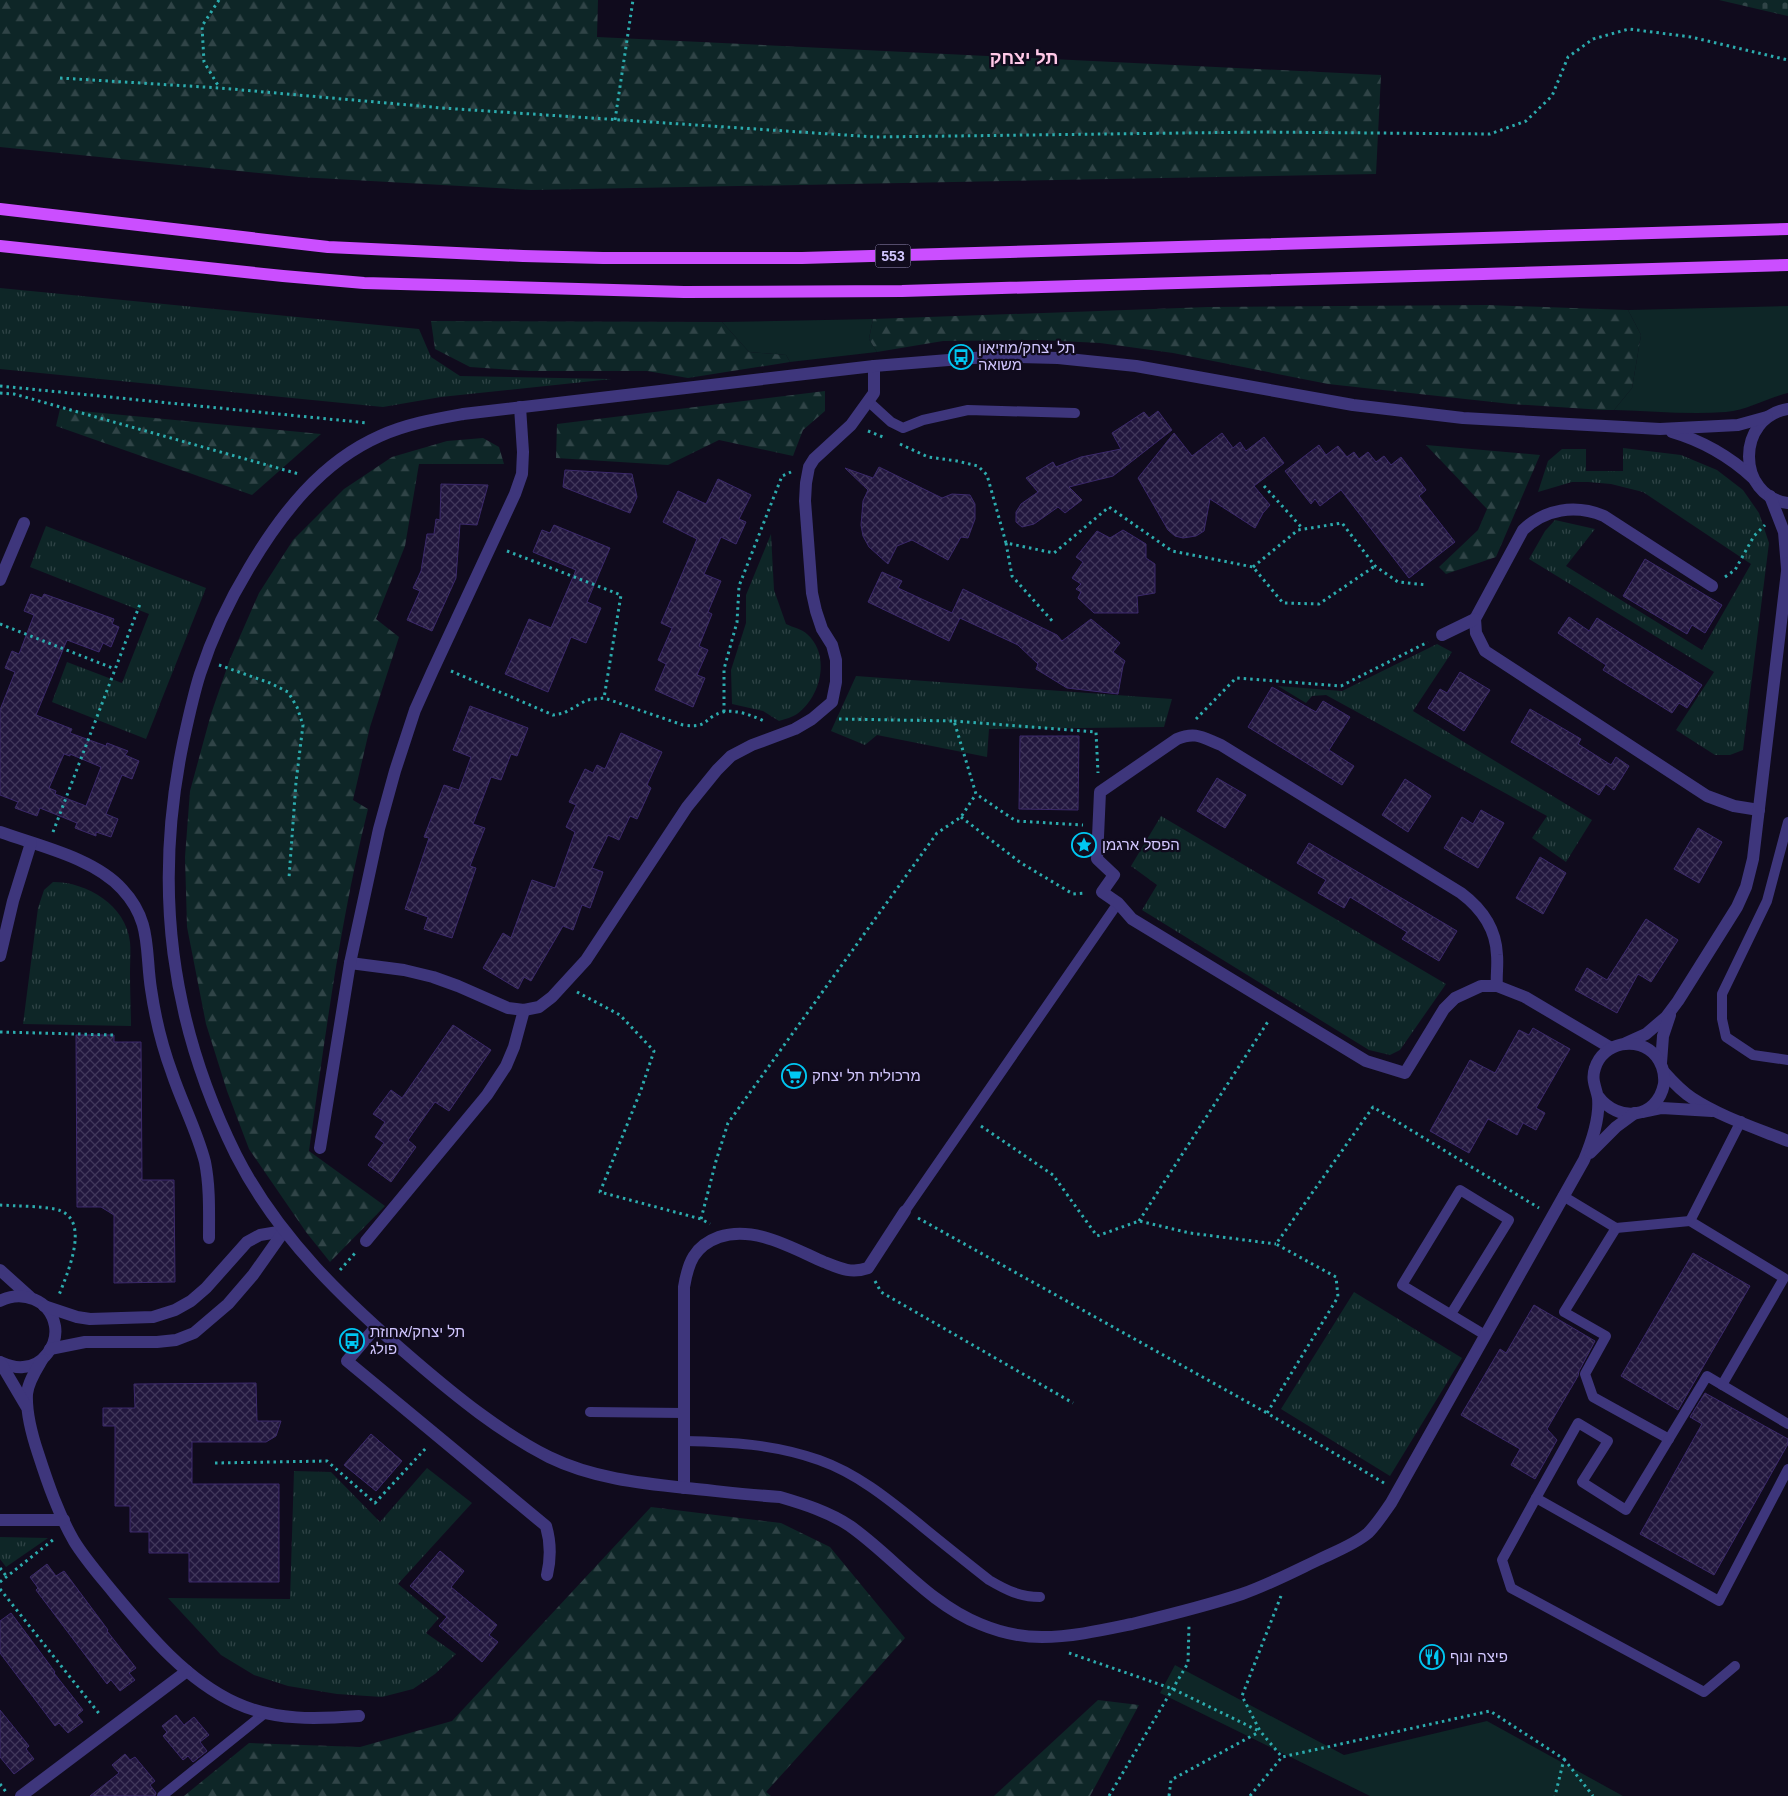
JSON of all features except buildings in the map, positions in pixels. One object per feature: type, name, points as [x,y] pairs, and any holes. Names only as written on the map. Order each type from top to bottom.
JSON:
[{"type":"main road","name":"553","points":[[0,209],[328,246],[504,256],[602,258],[802,258],[1788,229]]},
{"type":"main road","points":[[0,246],[364,283],[693,292],[902,291],[1788,265]]},
{"type":"street","points":[[1598,1096],[1595,1132],[1584,1160],[1398,1491],[1381,1518],[1367,1534],[1352,1544],[1242,1594],[1190,1610],[1072,1635],[1022,1636],[1001,1631],[978,1623],[954,1610],[926,1590],[849,1526],[803,1504],[780,1497],[620,1480],[588,1473],[552,1458],[519,1440],[483,1416],[376,1327],[316,1268],[284,1231],[237,1158],[220,1120],[194,1051],[174,965],[168,887],[170,822],[176,778],[200,676],[218,627],[238,587],[261,548],[287,510],[317,478],[356,449],[380,436],[431,420],[463,414],[874,366],[986,357],[1077,359],[1136,366],[1309,398],[1405,412],[1472,418],[1660,429],[1738,425],[1788,409]]},
{"type":"street","points":[[350,963],[404,970],[433,977],[508,1008],[524,1010],[540,1007],[552,997],[586,960],[687,807],[717,770],[731,756],[783,734],[812,719],[832,702],[836,682],[836,660],[832,645],[822,628],[812,593],[805,501],[808,467],[814,459],[851,425],[869,402],[874,393],[874,366]]},
{"type":"street","points":[[320,1148],[350,963],[379,829],[415,710],[515,494],[522,474],[523,452],[520,407]]},
{"type":"street","points":[[1767,417],[1756,429],[1750,443],[1748,458],[1751,473],[1759,486],[1770,496],[1788,503]]},
{"type":"street","points":[[1660,429],[1686,436],[1719,451],[1737,463],[1755,479]]},
{"type":"street","points":[[1720,1112],[1678,1108],[1662,1108],[1638,1113],[1620,1113],[1611,1110],[1598,1096],[1594,1088],[1594,1070],[1603,1054],[1611,1048],[1646,1034],[1671,1010],[1737,907],[1746,887],[1753,858],[1787,566],[1784,532],[1770,496]]},
{"type":"street","points":[[1712,586],[1604,516],[1578,509],[1560,510],[1531,522],[1523,530],[1475,619],[1476,633],[1485,651],[1707,796],[1734,806],[1759,810]]},
{"type":"street","points":[[0,580],[24,522]]},
{"type":"street","points":[[1442,635],[1475,619]]},
{"type":"street","points":[[1497,986],[1497,956],[1491,928],[1473,902],[1221,745],[1197,735],[1188,734],[1100,792],[1097,859],[1114,875],[1102,892],[1118,903],[1132,919],[1366,1061],[1405,1073],[1444,1009],[1455,998],[1481,986],[1497,986],[1525,997],[1611,1048]]},
{"type":"street","points":[[0,832],[94,866],[123,890],[134,904],[142,919],[146,935],[150,987],[155,1013],[171,1072],[204,1161],[208,1178],[210,1238]]},
{"type":"street","points":[[0,956],[13,901],[31,843]]},
{"type":"street","points":[[366,1241],[487,1095],[512,1053],[524,1010]]},
{"type":"street","points":[[1584,1160],[1599,1143],[1658,1100],[1662,1090],[1662,1036],[1671,1010]]},
{"type":"street","points":[[1626,1043],[1642,1046],[1650,1050],[1676,1086],[1692,1098],[1788,1141]]},
{"type":"street","points":[[684,1488],[684,1287],[688,1265],[696,1252],[709,1240],[728,1234],[748,1234],[770,1238],[845,1271],[859,1272],[868,1268],[905,1210]]},
{"type":"street","points":[[0,1270],[30,1297],[48,1308],[90,1319],[153,1316],[175,1310],[191,1301],[206,1288],[247,1242],[260,1235],[284,1231]]},
{"type":"street","points":[[50,1349],[85,1342],[176,1340],[194,1334],[228,1304],[253,1275],[284,1231]]},
{"type":"street","points":[[0,1301],[19,1295],[30,1297]]},
{"type":"street","points":[[48,1308],[55,1326],[55,1335],[50,1349],[32,1377],[27,1392],[27,1408],[46,1479],[74,1542],[91,1565],[156,1641],[187,1671],[209,1687],[235,1702],[265,1713],[286,1717],[359,1716]]},
{"type":"street","points":[[376,1327],[347,1361],[546,1526],[550,1541],[550,1562],[547,1575]]},
{"type":"street","points":[[0,1362],[11,1367],[23,1367],[42,1360]]},
{"type":"street","points":[[0,1362],[27,1408]]},
{"type":"street","points":[[0,1520],[66,1524]]},
{"type":"street","points":[[21,1796],[187,1671]]},
{"type":"lane","points":[[869,402],[890,422],[903,428],[923,420],[968,410],[1076,413]]},
{"type":"lane","points":[[1788,822],[1767,901],[1722,994],[1722,1019],[1726,1037],[1753,1055],[1788,1060]]},
{"type":"lane","points":[[905,1210],[1118,903]]},
{"type":"lane","points":[[1690,1221],[1741,1121]]},
{"type":"lane","points":[[1451,1314],[1509,1220],[1460,1190],[1402,1285],[1485,1335]]},
{"type":"lane","points":[[1563,1196],[1616,1228],[1690,1221],[1784,1278],[1722,1385]]},
{"type":"lane","points":[[1616,1228],[1564,1312],[1606,1336],[1585,1374],[1594,1397],[1669,1439]]},
{"type":"lane","points":[[1735,1666],[1704,1692],[1511,1588],[1502,1560],[1578,1423],[1608,1441],[1582,1482],[1626,1510],[1707,1376],[1788,1424]]},
{"type":"lane","points":[[590,1412],[684,1413]]},
{"type":"lane","points":[[684,1440],[744,1443],[772,1448],[818,1460],[851,1474],[878,1491],[989,1580],[1008,1591],[1028,1597],[1040,1597]]},
{"type":"lane","points":[[1536,1498],[1719,1601],[1788,1469]]},
{"type":"lane","points":[[162,1796],[265,1713]]},
{"type":"path","points":[[219,0],[202,26],[204,62],[220,88]]},
{"type":"path","points":[[615,120],[633,0]]},
{"type":"path","points":[[60,78],[220,88],[442,108],[875,137],[1261,132],[1490,134],[1526,122],[1552,96],[1568,57],[1594,39],[1630,29],[1691,37],[1788,60]]},
{"type":"path","points":[[0,386],[376,424]]},
{"type":"path","points":[[0,393],[14,394],[317,478]]},
{"type":"path","points":[[851,425],[928,457],[978,466],[987,475],[1006,543],[1012,576],[1054,623]]},
{"type":"path","points":[[724,712],[724,669],[737,622],[739,586],[782,476],[808,467]]},
{"type":"path","points":[[1264,486],[1303,529]]},
{"type":"path","points":[[1006,543],[1054,553],[1109,507],[1172,552],[1253,567],[1283,603],[1319,604],[1374,566]]},
{"type":"path","points":[[1712,586],[1735,570],[1760,529],[1778,516]]},
{"type":"path","points":[[1253,567],[1298,530],[1342,522],[1374,566],[1398,582],[1427,585]]},
{"type":"path","points":[[491,544],[622,595],[604,698]]},
{"type":"path","points":[[46,849],[140,604]]},
{"type":"path","points":[[0,624],[115,669]]},
{"type":"path","points":[[1177,740],[1236,678],[1341,686],[1442,635]]},
{"type":"path","points":[[206,660],[270,683],[288,692],[297,707],[303,725],[296,782],[289,878]]},
{"type":"path","points":[[435,664],[553,716],[564,713],[587,700],[604,698],[683,725],[696,727],[724,712],[737,712],[764,721],[783,734]]},
{"type":"path","points":[[812,719],[954,721],[1096,732],[1100,792]]},
{"type":"path","points":[[954,721],[976,794],[1016,821],[1098,825]]},
{"type":"path","points":[[701,1219],[728,1123],[937,833],[961,817],[976,794]]},
{"type":"path","points":[[961,817],[1021,863],[1073,894],[1102,892]]},
{"type":"path","points":[[563,985],[620,1016],[654,1051],[641,1090],[600,1192],[701,1219],[728,1234]]},
{"type":"path","points":[[1139,1221],[1277,1007]]},
{"type":"path","points":[[0,1032],[114,1034]]},
{"type":"path","points":[[1276,1244],[1373,1107],[1552,1216]]},
{"type":"path","points":[[970,1118],[1053,1175],[1097,1236],[1139,1221],[1190,1233],[1276,1244],[1336,1277],[1338,1297],[1267,1413]]},
{"type":"path","points":[[0,1205],[60,1210],[70,1216],[74,1222],[74,1252],[48,1308]]},
{"type":"path","points":[[905,1210],[1267,1413],[1398,1491]]},
{"type":"path","points":[[341,1269],[366,1241]]},
{"type":"path","points":[[868,1268],[881,1292],[1073,1403]]},
{"type":"path","points":[[215,1463],[328,1461],[375,1504],[437,1436]]},
{"type":"path","points":[[0,1582],[66,1524]]},
{"type":"path","points":[[0,1568],[7,1577]]},
{"type":"path","points":[[1282,1757],[1260,1731],[1242,1696],[1290,1573]]},
{"type":"path","points":[[0,1589],[111,1728]]},
{"type":"path","points":[[1109,1796],[1188,1663],[1190,1610]]},
{"type":"path","points":[[1066,1652],[1173,1689],[1260,1731]]},
{"type":"path","points":[[1250,1796],[1282,1757],[1490,1710],[1564,1759],[1593,1796]]},
{"type":"path","points":[[1169,1796],[1171,1780],[1260,1731]]},
{"type":"path","points":[[1556,1796],[1564,1759]]},
{"type":"green space","points":[[0,0],[598,0],[597,37],[1381,75],[1376,174],[531,190],[299,177],[0,147]]},
{"type":"green space","points":[[1719,0],[1788,0],[1788,16]]},
{"type":"green space","points":[[0,288],[419,329],[431,357],[460,376],[612,379],[441,397],[383,407],[0,369]]},
{"type":"green space","points":[[1487,305],[1628,310],[1641,335],[1632,388],[1614,410],[1603,410],[1511,404],[1328,384],[1173,353],[1100,343],[1039,340],[943,341],[877,352],[869,339],[873,319],[1208,307]]},
{"type":"green space","points":[[1788,306],[1788,393],[1742,409],[1726,412],[1684,413],[1614,410],[1632,388],[1641,335],[1628,310]]},
{"type":"green space","points":[[873,319],[869,339],[877,352],[790,362],[786,355],[749,352],[722,322]]},
{"type":"green space","points":[[431,321],[722,322],[749,352],[786,355],[790,362],[688,378],[647,371],[529,371],[470,367],[435,349]]},
{"type":"green space","points":[[825,391],[825,411],[803,430],[793,456],[719,440],[668,465],[556,458],[557,424]]},
{"type":"green space","points":[[60,409],[321,434],[252,495],[56,426]]},
{"type":"green space","points":[[483,438],[499,447],[504,464],[419,464],[405,546],[376,619],[399,637],[370,727],[353,800],[368,809],[341,937],[309,1151],[385,1206],[330,1262],[306,1232],[249,1149],[227,1091],[206,1024],[187,927],[185,857],[190,791],[211,714],[230,659],[259,593],[293,540],[344,489],[392,457],[447,441]]},
{"type":"green space","points":[[1426,445],[1540,455],[1496,557],[1446,574],[1439,567],[1478,530],[1487,509]]},
{"type":"green space","points":[[1623,448],[1681,455],[1717,470],[1743,490],[1759,513],[1769,543],[1743,750],[1730,755],[1715,755],[1676,730],[1714,672],[1529,559],[1545,531],[1555,520],[1595,529],[1566,566],[1702,650],[1751,564],[1643,492],[1611,484],[1572,482],[1538,492],[1548,461],[1562,449],[1586,449],[1586,471],[1623,471]]},
{"type":"green space","points":[[46,526],[206,588],[146,739],[52,702],[67,662],[122,683],[149,614],[30,567]]},
{"type":"green space","points":[[771,534],[774,590],[786,624],[800,629],[807,634],[819,653],[821,664],[817,687],[805,707],[795,715],[779,721],[763,711],[732,704],[731,670],[746,623],[746,595]]},
{"type":"green space","points":[[1437,644],[1452,652],[1413,711],[1592,820],[1566,862],[1532,838],[1547,816],[1326,695],[1312,696],[1306,703],[1278,686],[1342,691]]},
{"type":"green space","points":[[856,676],[1172,699],[1164,727],[989,729],[987,757],[877,735],[865,745],[831,731]]},
{"type":"green space","points":[[1161,816],[1446,984],[1400,1050],[1390,1055],[1369,1050],[1142,910],[1157,885],[1131,866]]},
{"type":"green space","points":[[53,882],[79,886],[91,891],[103,898],[121,917],[127,929],[130,942],[131,1026],[23,1024],[38,908],[44,890]]},
{"type":"green space","points":[[1354,1292],[1462,1358],[1390,1476],[1281,1409]]},
{"type":"green space","points":[[427,1468],[472,1503],[398,1584],[439,1618],[426,1633],[456,1654],[435,1674],[413,1689],[382,1697],[337,1694],[288,1686],[254,1675],[221,1655],[168,1598],[290,1599],[294,1471],[331,1472],[380,1522]]},
{"type":"green space","points":[[651,1507],[781,1523],[830,1547],[905,1638],[766,1792],[771,1796],[184,1796],[249,1743],[360,1747],[452,1721]]},
{"type":"green space","points":[[0,1537],[48,1538],[6,1567],[0,1559]]},
{"type":"green space","points":[[1175,1665],[1344,1755],[1487,1721],[1623,1796],[1370,1796],[1160,1693]]},
{"type":"green space","points":[[1098,1700],[1139,1705],[1090,1796],[994,1796]]},
{"type":"place","name":"תל יצחק/מוזיאון משואה","points":[[961,357]]},
{"type":"place","name":"הפסל ארגמן","points":[[1084,845]]},
{"type":"place","name":"מרכולית תל יצחק","points":[[794,1076]]},
{"type":"place","name":"תל יצחק/אחוזת פולג","points":[[352,1341]]},
{"type":"place","name":"פיצה ונוף","points":[[1432,1657]]},
{"type":"district","name":"תל יצחק","points":[[1024,58]]}]
